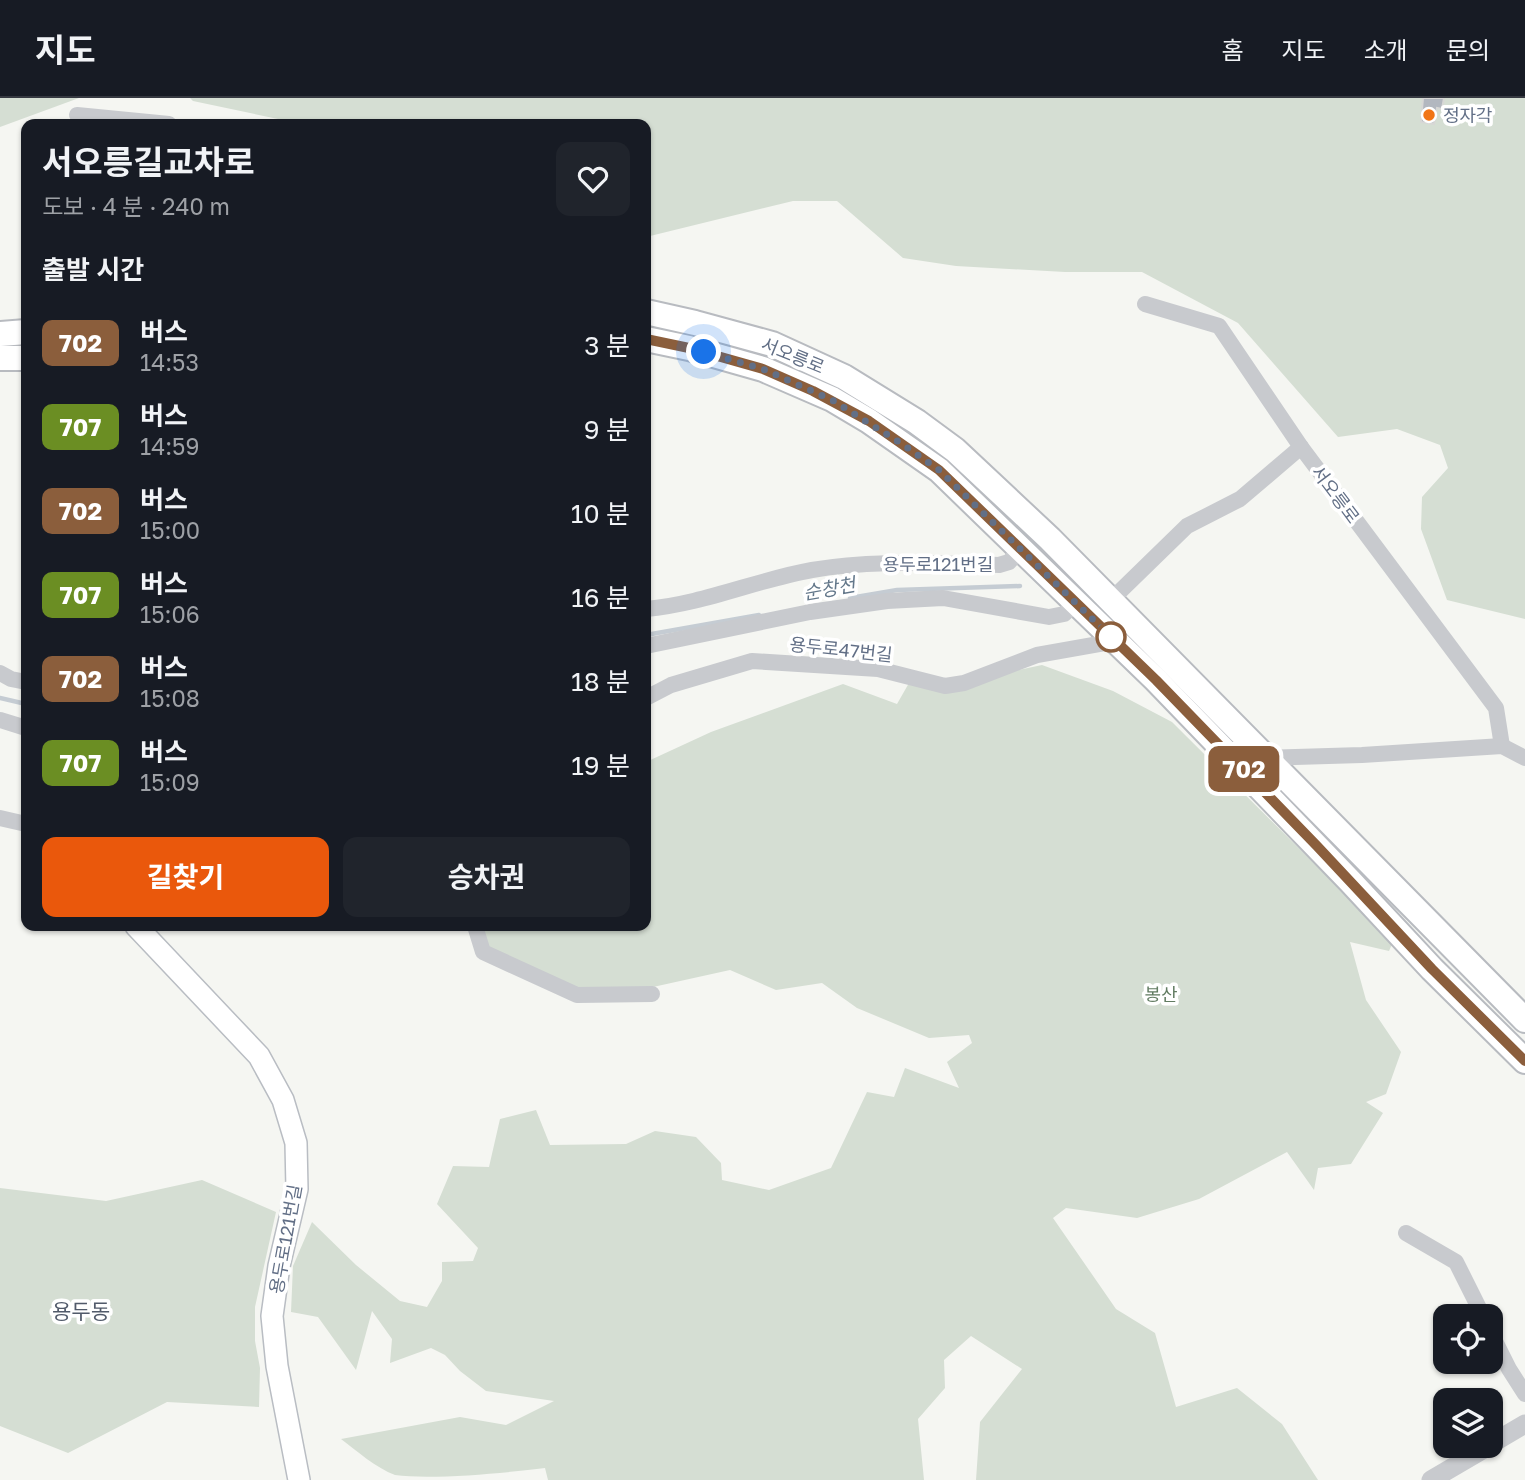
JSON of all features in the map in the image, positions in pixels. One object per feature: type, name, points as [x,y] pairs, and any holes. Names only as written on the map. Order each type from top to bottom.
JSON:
[{"type":"main road","name":"서오릉로","points":[[651,313],[772,344],[844,377],[955,450],[1050,539],[1525,1020]]},
{"type":"main road","points":[[0,334],[21,332]]},
{"type":"main road","name":"서오릉로","points":[[651,340],[763,369],[832,400],[869,421],[939,470],[1077,602],[1233,758],[1432,969],[1525,1061]]},
{"type":"main road","points":[[0,358],[21,358]]},
{"type":"main road","name":"용두로121번길","points":[[141,931],[259,1056],[284,1100],[296,1143],[297,1189],[279,1266],[272,1316],[277,1366],[299,1480]]},
{"type":"street","points":[[77,115],[114,119]]},
{"type":"street","points":[[1145,304],[1219,326],[1301,447]]},
{"type":"street","name":"서오릉로","points":[[1110,601],[1187,526],[1240,499],[1301,447],[1496,708],[1502,746]]},
{"type":"street","name":"용두로121번길","points":[[651,609],[672,607],[812,570],[884,563],[999,565],[1009,562],[1020,550]]},
{"type":"street","points":[[651,645],[810,612],[887,601],[943,598],[1049,617],[1065,614],[1077,602]]},
{"type":"street","name":"용두로47번길","points":[[651,695],[671,685],[752,661],[878,669],[945,686],[964,683],[1037,655],[1116,642]]},
{"type":"street","points":[[0,673],[21,681]]},
{"type":"street","points":[[0,720],[21,726]]},
{"type":"street","points":[[1233,758],[1362,755],[1502,746],[1525,758]]},
{"type":"street","points":[[0,818],[21,823]]},
{"type":"street","points":[[477,931],[483,952],[577,995],[652,994]]},
{"type":"street","points":[[1406,1233],[1456,1262],[1477,1304]]},
{"type":"street","points":[[1503,1358],[1525,1394]]},
{"type":"street","points":[[1503,1437],[1525,1424]]},
{"type":"street","points":[[1431,1480],[1468,1458]]},
{"type":"green space","points":[[0,98],[79,98],[21,119],[0,127]]},
{"type":"green space","points":[[190,98],[1525,98],[1525,619],[1447,600],[1421,529],[1422,497],[1448,468],[1440,445],[1397,429],[1338,437],[1238,323],[1142,272],[1065,272],[956,266],[903,258],[837,201],[793,201],[651,236],[651,119],[278,119],[193,101]]},
{"type":"green space","name":"봉산","points":[[1042,665],[1113,691],[1172,722],[1393,942],[1389,951],[1350,942],[1366,1000],[1401,1052],[1386,1094],[1366,1102],[1383,1113],[1351,1164],[1318,1168],[1314,1190],[1287,1152],[1199,1199],[1137,1218],[1066,1208],[1053,1218],[1116,1309],[1155,1333],[1176,1407],[1237,1388],[1282,1424],[1318,1480],[976,1480],[980,1422],[1022,1369],[971,1336],[944,1360],[945,1388],[918,1419],[924,1480],[548,1480],[545,1468],[428,1477],[395,1475],[367,1459],[341,1439],[460,1417],[506,1425],[554,1401],[486,1391],[460,1371],[445,1355],[431,1348],[390,1363],[392,1339],[372,1311],[356,1370],[318,1317],[291,1312],[293,1266],[312,1222],[356,1265],[400,1301],[427,1307],[442,1281],[442,1262],[473,1261],[478,1248],[437,1204],[453,1166],[489,1167],[500,1119],[536,1110],[550,1145],[626,1144],[655,1131],[696,1137],[721,1163],[722,1180],[769,1190],[831,1168],[867,1092],[894,1097],[905,1068],[959,1088],[947,1062],[972,1043],[969,1035],[929,1038],[857,1008],[822,983],[776,990],[730,970],[653,987],[577,989],[488,948],[482,931],[651,931],[651,760],[711,732],[843,684],[897,704],[909,683],[1004,673]]},
{"type":"green space","points":[[202,1180],[276,1212],[255,1307],[255,1341],[260,1368],[259,1407],[167,1402],[68,1453],[0,1426],[0,1188],[106,1201]]},
{"type":"building","name":"정자각","points":[[1423,98],[1444,98],[1442,109],[1437,108],[1434,124],[1421,122]]},
{"type":"waterway","name":"순창천","points":[[850,598],[897,590],[1020,586]]},
{"type":"waterway","name":"순창천","points":[[651,634],[759,615]]},
{"type":"waterway","name":"순창천","points":[[0,698],[21,703]]},
{"type":"bus line","name":"702","points":[[651,340],[763,369],[813,391],[869,421],[939,470],[1156,680],[1432,969],[1525,1061]]},
{"type":"place","name":"정자각","points":[[1429,115]]},
{"type":"district","name":"용두동","points":[[81,1311]]},
{"type":"route","points":[[704,352],[763,369],[832,400],[902,444],[939,470],[1116,642],[1111,637]]}]
